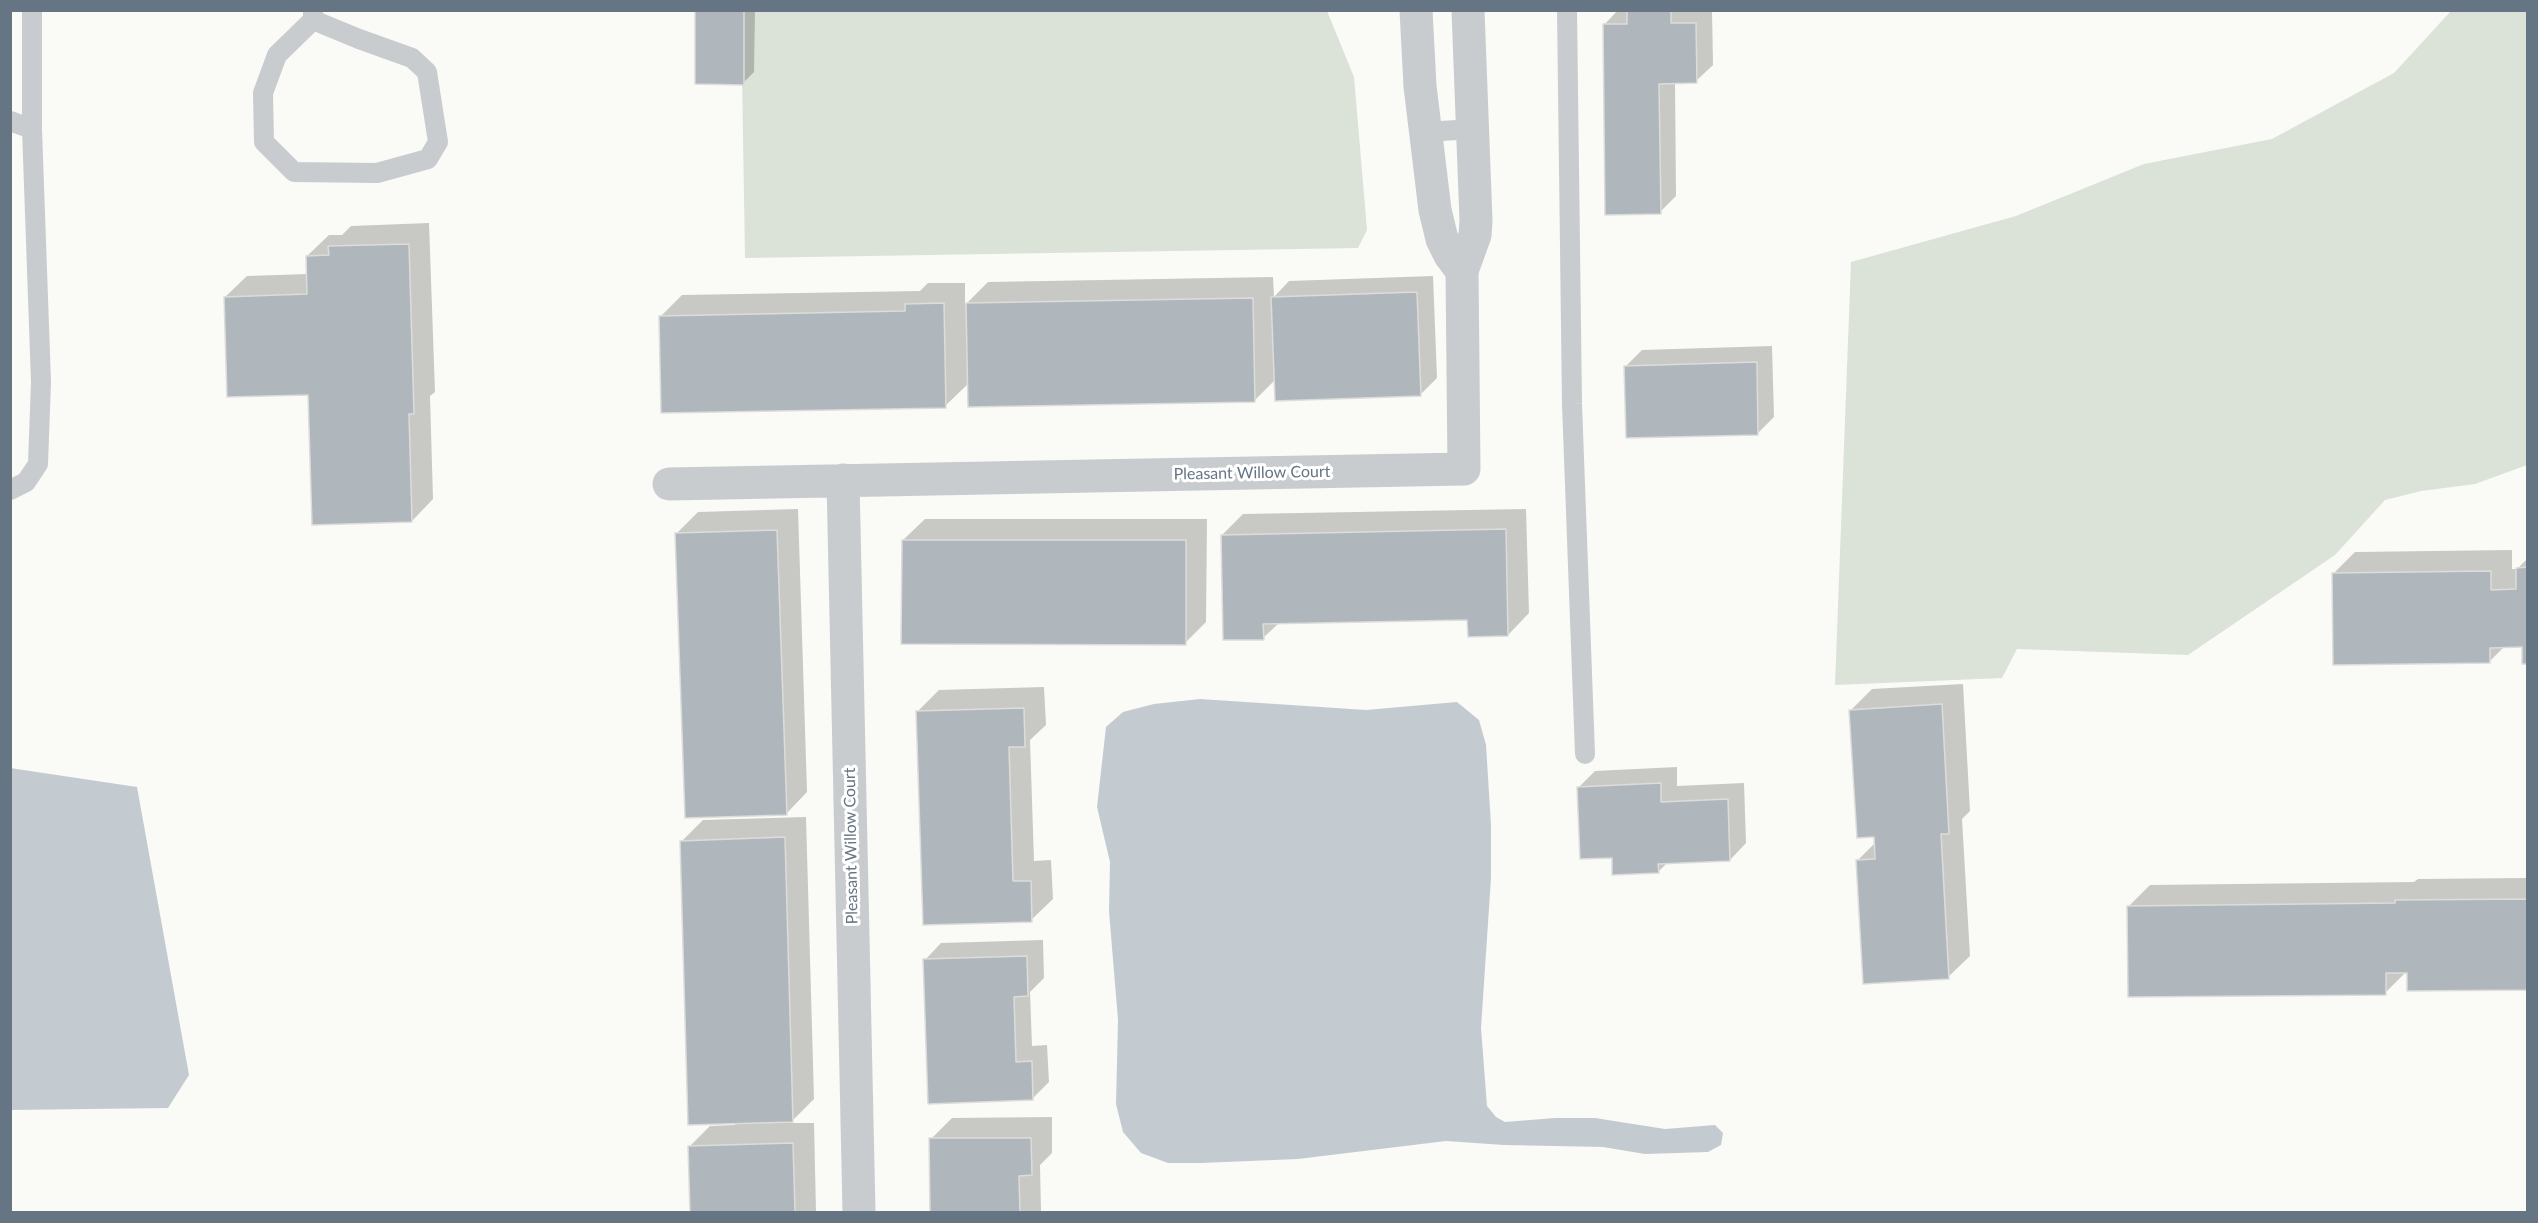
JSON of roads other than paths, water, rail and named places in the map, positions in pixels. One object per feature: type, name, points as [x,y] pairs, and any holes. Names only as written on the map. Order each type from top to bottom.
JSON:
[{"type":"street","points":[[1416,10],[1420,86],[1438,223],[1449,255],[1462,271]]},
{"type":"street","name":"Pleasant Willow Court","points":[[669,484],[1464,469],[1462,271],[1475,235],[1468,10]]},
{"type":"street","name":"Pleasant Willow Court","points":[[843,480],[859,1212]]},
{"type":"lane","points":[[10,490],[26,482],[38,464],[41,382],[32,129],[32,10]]},
{"type":"lane","points":[[1567,10],[1572,404],[1585,754]]},
{"type":"lane","points":[[313,15],[412,58],[427,72],[438,142],[428,159],[377,173],[294,172],[264,142],[263,93],[278,55],[313,15]]},
{"type":"lane","points":[[10,121],[32,129]]},
{"type":"lane","points":[[1425,132],[1473,129]]}]
